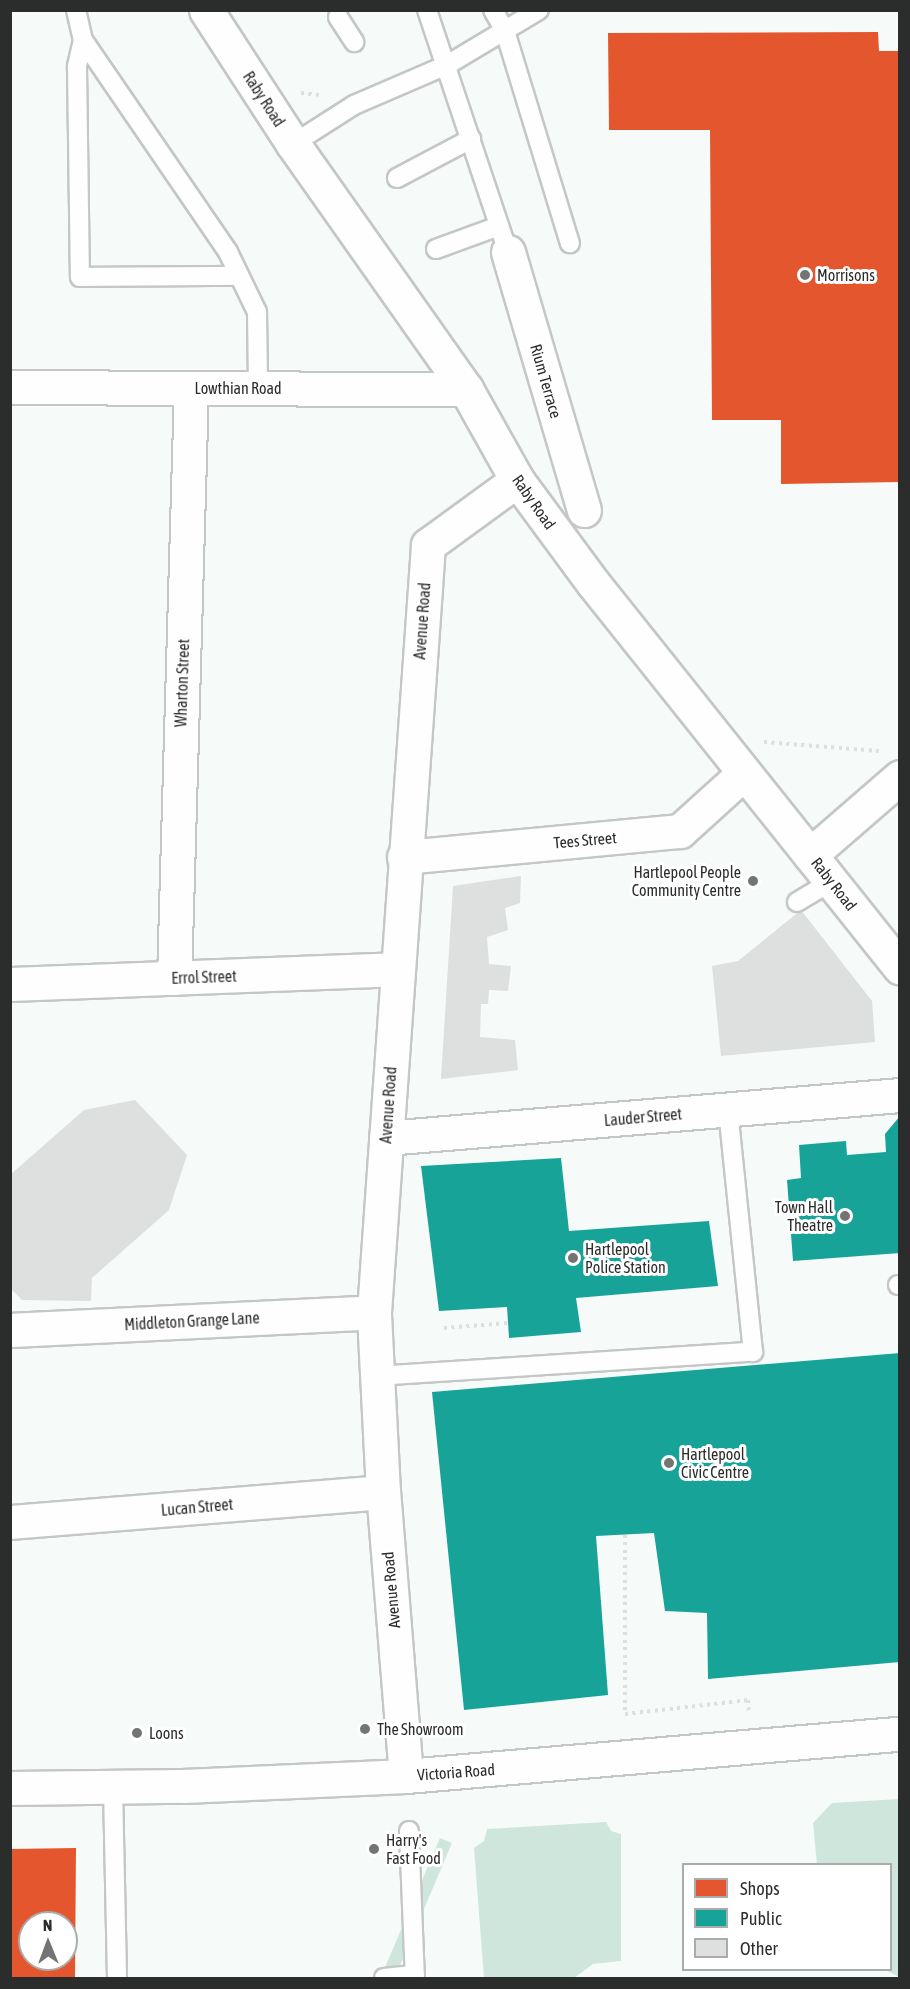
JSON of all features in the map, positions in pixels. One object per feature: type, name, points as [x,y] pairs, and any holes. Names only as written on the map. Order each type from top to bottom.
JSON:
[{"type":"street","name":"Raby Road","points":[[206,10],[293,144],[466,389],[517,480],[593,583],[900,967]]},
{"type":"street","name":"Rium Terrace","points":[[504,239],[584,510]]},
{"type":"street","name":"Lowthian Road","points":[[10,387],[466,389]]},
{"type":"street","name":"Wharton Street","points":[[174,978],[191,388]]},
{"type":"street","name":"Avenue Road","points":[[405,1776],[383,1492],[374,1312],[404,857],[428,545],[517,480]]},
{"type":"street","points":[[810,855],[894,764]]},
{"type":"street","name":"Tees Street","points":[[404,857],[680,831],[744,773]]},
{"type":"street","name":"Errol Street","points":[[10,984],[398,969]]},
{"type":"street","name":"Lauder Street","points":[[386,1138],[900,1095]]},
{"type":"street","name":"Middleton Grange Lane","points":[[10,1330],[374,1312]]},
{"type":"street","name":"Lucan Street","points":[[10,1522],[383,1492]]},
{"type":"street","name":"Victoria Road","points":[[10,1788],[113,1787],[405,1776],[900,1734]]},
{"type":"lane","points":[[76,10],[83,40],[228,252],[257,312],[258,388]]},
{"type":"lane","points":[[427,10],[504,239],[435,249]]},
{"type":"lane","points":[[493,10],[505,31],[570,243]]},
{"type":"lane","points":[[293,144],[354,105],[447,65],[538,10]]},
{"type":"lane","points":[[340,13],[354,42]]},
{"type":"lane","points":[[83,40],[77,67],[80,277],[239,276]]},
{"type":"lane","points":[[397,178],[471,139]]},
{"type":"lane","points":[[797,902],[832,881]]},
{"type":"lane","points":[[377,1376],[753,1352],[728,1109]]},
{"type":"lane","points":[[113,1787],[117,1978]]},
{"type":"lane","points":[[384,1978],[415,1977],[409,1831]]},
{"type":"path","points":[[758,741],[894,764]]},
{"type":"path","points":[[444,1328],[508,1323]]},
{"type":"path","points":[[625,1534],[625,1714],[748,1700],[749,1718],[738,1719]]},
{"type":"green space","points":[[900,1799],[899,1977],[888,1971],[892,1971],[892,1863],[817,1863],[813,1823],[832,1803]]},
{"type":"green space","points":[[606,1822],[611,1831],[621,1834],[621,1961],[593,1964],[574,1978],[484,1978],[474,1848],[484,1841],[487,1829]]},
{"type":"green space","points":[[440,1838],[452,1843],[397,1972],[385,1967]]},
{"type":"building: Shops","name":"Morrisons","points":[[878,32],[879,51],[900,51],[900,482],[781,484],[781,420],[712,420],[710,130],[609,130],[608,33]]},
{"type":"building: Shops","points":[[76,1848],[76,1911],[18,1911],[18,1971],[75,1971],[75,1978],[10,1978],[10,1849]]},
{"type":"building: Public","name":"Town Hall Theatre","points":[[900,1116],[900,1253],[793,1261],[787,1180],[801,1178],[799,1145],[846,1141],[847,1155],[886,1152],[885,1134]]},
{"type":"building: Public","name":"Hartlepool Police Station","points":[[561,1158],[569,1231],[709,1221],[718,1286],[576,1298],[581,1332],[509,1338],[507,1307],[439,1311],[421,1166]]},
{"type":"building: Public","name":"Hartlepool Civic Centre","points":[[900,1353],[900,1662],[708,1679],[707,1613],[665,1611],[654,1533],[596,1536],[608,1695],[464,1710],[432,1392]]},
{"type":"building: Other","points":[[521,876],[520,903],[505,908],[508,930],[487,937],[489,964],[511,966],[508,991],[489,990],[488,1004],[481,1004],[480,1037],[515,1040],[518,1070],[441,1079],[453,886]]},
{"type":"building: Other","points":[[801,910],[872,1001],[875,1042],[721,1056],[712,966],[738,961]]},
{"type":"building: Other","points":[[135,1100],[187,1155],[169,1210],[92,1278],[91,1301],[22,1300],[10,1288],[10,1175],[84,1110]]},
{"type":"place","name":"Morrisons","points":[[805,275]]},
{"type":"place","name":"Hartlepool People Community Centre","points":[[753,881]]},
{"type":"place","name":"Town Hall Theatre","points":[[845,1216]]},
{"type":"place","name":"Hartlepool Police Station","points":[[573,1258]]},
{"type":"place","name":"Hartlepool Civic Centre","points":[[669,1463]]},
{"type":"place","name":"The Showroom","points":[[365,1729]]},
{"type":"place","name":"Loons","points":[[137,1733]]},
{"type":"place","name":"Harry's Fast Food","points":[[374,1849]]}]
